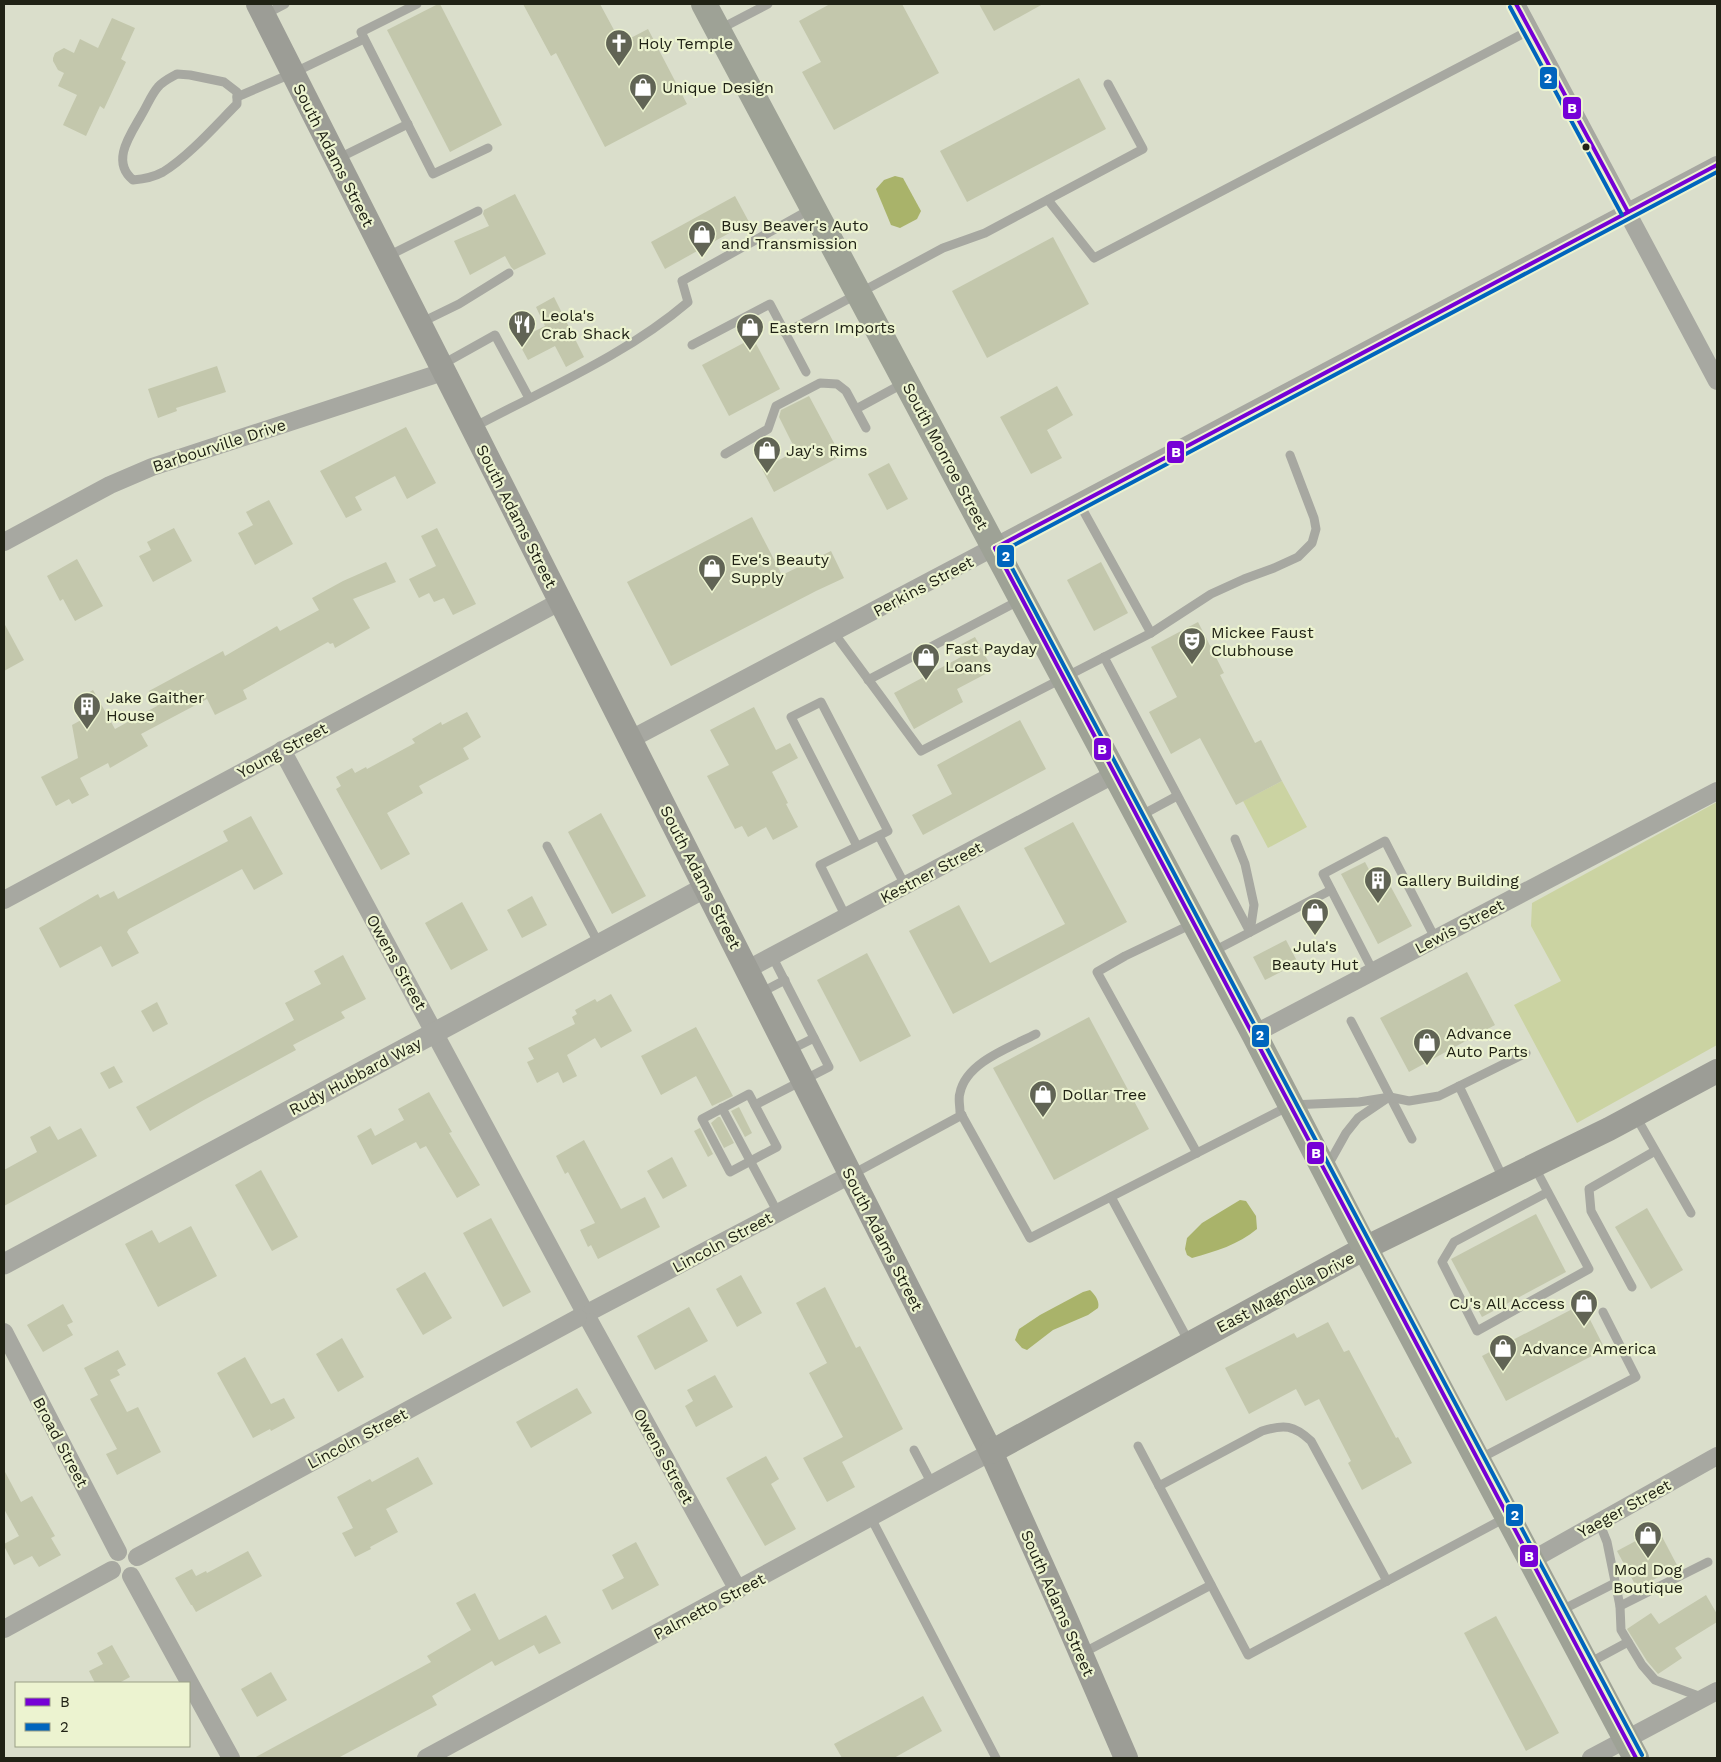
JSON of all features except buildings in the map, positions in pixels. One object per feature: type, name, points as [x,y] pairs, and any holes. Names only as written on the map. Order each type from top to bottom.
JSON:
[{"type":"main road","name":"South Monroe Street","points":[[704,4],[1254,1034],[1530,1561],[1631,1749]]},
{"type":"main road","name":"South Adams Street","points":[[261,9],[991,1452],[1126,1758]]},
{"type":"main road","name":"East Magnolia Drive","points":[[991,1452],[1365,1248],[1534,1166],[1717,1071]]},
{"type":"street","points":[[1516,4],[1717,381]]},
{"type":"street","name":"Perkins Street","points":[[631,739],[1079,504],[1717,165]]},
{"type":"street","name":"Barbourville Drive","points":[[4,542],[118,482],[152,467],[442,369]]},
{"type":"street","name":"Young Street","points":[[4,900],[560,600]]},
{"type":"street","name":"Owens Street","points":[[282,750],[586,1314],[738,1590]]},
{"type":"street","name":"Kestner Street","points":[[748,969],[1115,774]]},
{"type":"street","name":"Lewis Street","points":[[1254,1034],[1717,791]]},
{"type":"street","name":"Rudy Hubbard Way","points":[[4,1264],[706,887]]},
{"type":"street","name":"Lincoln Street","points":[[136,1557],[586,1314],[850,1175]]},
{"type":"street","name":"Broad Street","points":[[4,1332],[118,1552]]},
{"type":"street","name":"Palmetto Street","points":[[426,1758],[991,1452]]},
{"type":"street","name":"Yaeger Street","points":[[1530,1561],[1717,1456]]},
{"type":"street","points":[[112,1570],[112,1559],[118,1552],[128,1550],[136,1557],[138,1567],[131,1576]]},
{"type":"street","points":[[112,1570],[120,1576],[131,1576]]},
{"type":"street","points":[[4,1629],[112,1570]]},
{"type":"street","points":[[131,1576],[189,1682]]},
{"type":"street","points":[[190,1683],[231,1758]]},
{"type":"street","points":[[1591,1758],[1631,1749],[1711,1695]]},
{"type":"lane","points":[[261,9],[285,4]]},
{"type":"lane","points":[[417,4],[361,32],[364,39],[434,174],[488,148]]},
{"type":"lane","points":[[718,30],[768,4]]},
{"type":"lane","points":[[1048,200],[1094,258],[1530,30]]},
{"type":"lane","points":[[237,97],[364,39]]},
{"type":"lane","points":[[177,74],[190,74],[224,82],[237,92],[237,97],[238,104],[177,162],[162,172],[145,179],[133,180],[126,174],[123,162],[124,147],[157,87],[166,80],[177,74]]},
{"type":"lane","points":[[785,333],[943,248],[985,234],[1143,149],[1108,84]]},
{"type":"lane","points":[[336,160],[408,124]]},
{"type":"lane","points":[[472,428],[608,356],[662,324],[688,302],[682,281],[813,208]]},
{"type":"lane","points":[[386,258],[478,211]]},
{"type":"lane","points":[[419,323],[460,304],[509,273]]},
{"type":"lane","points":[[692,345],[770,304],[806,372]]},
{"type":"lane","points":[[442,369],[495,334],[529,398]]},
{"type":"lane","points":[[856,409],[906,381]]},
{"type":"lane","points":[[725,454],[768,429],[776,406],[820,383],[837,384],[846,391],[866,428]]},
{"type":"lane","points":[[834,633],[920,751],[1151,633],[1211,594],[1298,557],[1312,543],[1316,529],[1314,518],[1290,455]]},
{"type":"lane","points":[[1079,504],[1151,633]]},
{"type":"lane","points":[[868,680],[1022,599]]},
{"type":"lane","points":[[1104,657],[1250,932]]},
{"type":"lane","points":[[846,917],[820,865],[888,831],[821,702],[791,717],[857,846]]},
{"type":"lane","points":[[1138,817],[1178,796]]},
{"type":"lane","points":[[879,836],[905,885]]},
{"type":"lane","points":[[1236,839],[1245,864],[1254,905],[1250,932]]},
{"type":"lane","points":[[1373,971],[1323,874],[1385,841],[1436,938]]},
{"type":"lane","points":[[547,846],[599,944]]},
{"type":"lane","points":[[1210,952],[1332,890]]},
{"type":"lane","points":[[1195,923],[1125,956],[1098,972],[1197,1153]]},
{"type":"lane","points":[[755,1105],[829,1067],[772,956]]},
{"type":"lane","points":[[760,993],[784,980]]},
{"type":"lane","points":[[1351,1022],[1412,1139]]},
{"type":"lane","points":[[1036,1034],[990,1058],[966,1077],[959,1093],[962,1115],[1030,1238],[1291,1105],[1337,1104],[1390,1096],[1409,1101],[1439,1096],[1526,1053]]},
{"type":"lane","points":[[789,1051],[814,1038]]},
{"type":"lane","points":[[1459,1086],[1504,1180]]},
{"type":"lane","points":[[749,1094],[755,1105],[778,1147],[730,1172],[702,1119],[749,1094]]},
{"type":"lane","points":[[1325,1170],[1344,1137],[1358,1118],[1390,1096]]},
{"type":"lane","points":[[722,1108],[778,1213]]},
{"type":"lane","points":[[850,1175],[962,1115]]},
{"type":"lane","points":[[1635,1115],[1691,1213]]},
{"type":"lane","points":[[1632,1287],[1591,1211],[1589,1189],[1655,1151]]},
{"type":"lane","points":[[1534,1166],[1548,1192],[1589,1270],[1477,1331],[1442,1262],[1454,1242],[1548,1192]]},
{"type":"lane","points":[[1111,1197],[1190,1344]]},
{"type":"lane","points":[[1478,1460],[1636,1377],[1603,1312]]},
{"type":"lane","points":[[1159,1486],[1262,1431],[1278,1426],[1288,1426],[1301,1431],[1311,1440],[1387,1581]]},
{"type":"lane","points":[[1138,1446],[1248,1655],[1507,1517]]},
{"type":"lane","points":[[914,1450],[932,1484]]},
{"type":"lane","points":[[871,1518],[996,1758]]},
{"type":"lane","points":[[1599,1522],[1607,1542],[1620,1606],[1621,1630],[1642,1664],[1655,1680],[1711,1695]]},
{"type":"lane","points":[[1620,1606],[1708,1562]]},
{"type":"lane","points":[[1558,1612],[1615,1583]]},
{"type":"lane","points":[[1081,1654],[1211,1585]]},
{"type":"lane","points":[[1586,1665],[1628,1642]]},
{"type":"shaded area","points":[[895,176],[903,178],[921,211],[917,219],[900,228],[891,225],[876,189],[884,180]]},
{"type":"shaded area","points":[[1282,781],[1307,827],[1268,848],[1243,801]]},
{"type":"shaded area","points":[[1717,802],[1717,1045],[1577,1123],[1514,1005],[1561,981],[1531,926],[1532,903]]},
{"type":"shaded area","points":[[1240,1200],[1246,1201],[1256,1216],[1257,1229],[1250,1235],[1218,1250],[1192,1258],[1187,1255],[1185,1249],[1187,1238],[1202,1223]]},
{"type":"shaded area","points":[[1090,1290],[1097,1298],[1098,1308],[1088,1315],[1053,1330],[1027,1350],[1022,1348],[1015,1340],[1019,1329],[1040,1315]]},
{"type":"transit line","name":"B","points":[[1516,4],[1628,212]]},
{"type":"transit line","name":"2","points":[[1510,7],[1622,215]]},
{"type":"transit line","name":"B","points":[[995,548],[1717,165]]},
{"type":"transit line","name":"2","points":[[1642,1755],[1003,551],[1717,172]]},
{"type":"transit line","name":"B","points":[[995,548],[1636,1758]]},
{"type":"place","name":"Holy Temple","points":[[619,67]]},
{"type":"place","name":"Unique Design","points":[[643,111]]},
{"type":"place","name":"Busy Beaver's Auto and Transmission","points":[[702,258]]},
{"type":"place","name":"Leola's Crab Shack","points":[[522,348]]},
{"type":"place","name":"Eastern Imports","points":[[750,351]]},
{"type":"place","name":"Jay's Rims","points":[[767,474]]},
{"type":"place","name":"Eve's Beauty Supply","points":[[712,592]]},
{"type":"place","name":"Mickee Faust Clubhouse","points":[[1192,665]]},
{"type":"place","name":"Fast Payday Loans","points":[[926,681]]},
{"type":"place","name":"Jake Gaither House","points":[[87,730]]},
{"type":"place","name":"Gallery Building","points":[[1378,904]]},
{"type":"place","name":"Jula's Beauty Hut","points":[[1315,936]]},
{"type":"place","name":"Advance Auto Parts","points":[[1427,1066]]},
{"type":"place","name":"Dollar Tree","points":[[1043,1118]]},
{"type":"place","name":"CJ's All Access","points":[[1584,1327]]},
{"type":"place","name":"Advance America","points":[[1503,1372]]},
{"type":"place","name":"Mod Dog Boutique","points":[[1648,1559]]}]
